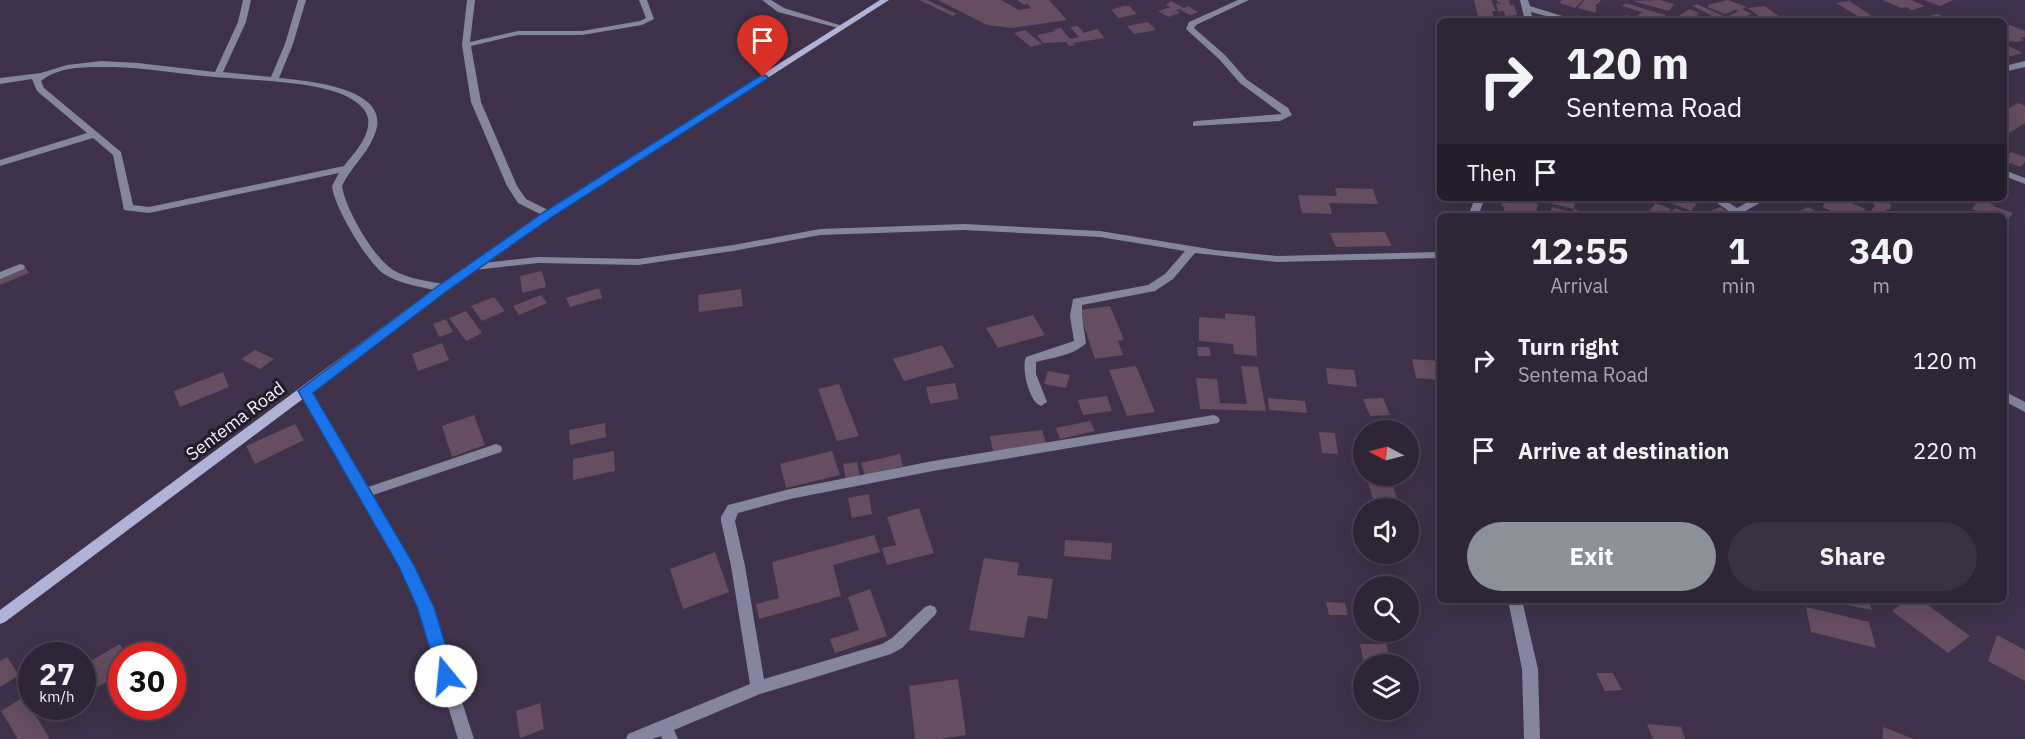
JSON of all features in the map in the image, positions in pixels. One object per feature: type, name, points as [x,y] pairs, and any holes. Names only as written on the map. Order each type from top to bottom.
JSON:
[{"type":"main road","name":"Sentema Road","points":[[0,618],[443,288],[548,214],[885,0]]},
{"type":"street","points":[[218,74],[242,22],[247,0]]},
{"type":"street","points":[[274,80],[289,44],[302,0]]},
{"type":"street","points":[[471,0],[466,45],[476,102],[512,186],[522,201],[548,214]]},
{"type":"street","points":[[466,45],[518,33],[582,33],[642,22],[650,19],[644,0]]},
{"type":"street","points":[[766,0],[782,10],[842,27]]},
{"type":"street","points":[[1196,124],[1280,118],[1287,115],[1285,110],[1237,76],[1222,57],[1190,29],[1192,24],[1245,0]]},
{"type":"street","points":[[1525,4],[1565,18]]},
{"type":"street","points":[[0,81],[102,64],[218,74],[336,89],[362,102],[369,109],[374,126],[350,168],[337,184],[337,194],[376,260],[384,269],[396,276],[443,288]]},
{"type":"street","points":[[2007,68],[2025,64]]},
{"type":"street","points":[[42,75],[36,80],[40,88],[118,154],[128,208],[134,210],[149,210],[350,168]]},
{"type":"street","points":[[0,163],[95,134]]},
{"type":"street","points":[[2007,174],[2025,181]]},
{"type":"street","points":[[1720,201],[1738,213]]},
{"type":"street","points":[[1740,213],[1758,201]]},
{"type":"street","points":[[474,267],[538,260],[638,262],[820,232],[964,227],[1100,234],[1193,249],[1277,259],[1437,255]]},
{"type":"street","points":[[1041,402],[1030,375],[1030,360],[1071,348],[1080,343],[1076,316],[1077,302],[1151,288],[1161,284],[1193,249]]},
{"type":"street","points":[[0,276],[20,267]]},
{"type":"street","points":[[305,391],[420,593],[466,739]]},
{"type":"street","points":[[2007,397],[2025,408]]},
{"type":"street","points":[[758,688],[738,566],[728,521],[733,509],[790,494],[933,466],[1214,420]]},
{"type":"street","points":[[365,493],[496,449]]},
{"type":"street","points":[[1516,603],[1530,669],[1532,739]]},
{"type":"street","points":[[634,739],[667,733],[758,688],[886,649],[897,643],[930,611]]},
{"type":"building","points":[[919,0],[927,0],[957,14],[953,16]]},
{"type":"building","points":[[938,0],[1001,0],[1019,10],[1031,8],[1017,0],[1049,0],[1067,20],[1012,28],[987,25]]},
{"type":"building","points":[[1474,0],[1491,0],[1496,11],[1492,11],[1494,18],[1478,17]]},
{"type":"building","points":[[1496,0],[1509,0],[1510,5],[1514,5],[1517,15],[1505,16],[1504,11],[1498,11],[1496,3],[1501,4]]},
{"type":"building","points":[[1562,0],[1583,0],[1575,8],[1559,3]]},
{"type":"building","points":[[1584,0],[1601,0],[1596,4],[1596,13],[1578,8]]},
{"type":"building","points":[[1660,0],[1674,4],[1669,11],[1632,1]]},
{"type":"building","points":[[1728,0],[1747,7],[1742,9],[1752,14],[1742,18],[1716,18],[1693,6],[1697,4],[1726,17],[1739,11],[1735,10],[1725,14],[1707,5]]},
{"type":"building","points":[[1882,0],[1911,0],[1925,6],[1912,10]]},
{"type":"building","points":[[1924,0],[1954,0],[1940,6]]},
{"type":"building","points":[[1171,1],[1198,12],[1190,15],[1179,9],[1176,10],[1180,13],[1168,17],[1158,11],[1170,7],[1166,5]]},
{"type":"building","points":[[1849,1],[1872,16],[1859,17],[1836,3]]},
{"type":"building","points":[[1626,3],[1666,15],[1662,18],[1635,18],[1642,12],[1622,6]]},
{"type":"building","points":[[1129,6],[1137,14],[1119,18],[1111,10]]},
{"type":"building","points":[[1765,6],[1781,18],[1761,18],[1748,8]]},
{"type":"building","points":[[1690,9],[1704,18],[1676,18]]},
{"type":"building","points":[[1937,14],[1948,18],[1922,18]]},
{"type":"building","points":[[1148,22],[1156,30],[1134,34],[1127,26]]},
{"type":"building","points":[[1078,26],[1084,33],[1097,29],[1105,38],[1073,43],[1075,45],[1069,46],[1066,42],[1043,43],[1037,35],[1061,28],[1070,39],[1079,37],[1070,27]]},
{"type":"building","points":[[2007,26],[2025,31],[2025,37],[2021,38],[2024,40],[2017,42],[2007,40]]},
{"type":"building","points":[[1025,30],[1042,44],[1031,47],[1014,33]]},
{"type":"building","points":[[2007,45],[2023,53],[2007,57]]},
{"type":"building","points":[[2018,103],[2025,106],[2025,123],[2007,134],[2007,109]]},
{"type":"building","points":[[2011,152],[2025,157],[2025,162],[2020,167],[2010,163],[2007,166],[2007,155]]},
{"type":"building","points":[[1335,188],[1373,189],[1378,204],[1329,203],[1332,214],[1302,213],[1298,195],[1337,196]]},
{"type":"building","points":[[1503,201],[1526,201],[1538,204],[1536,213],[1503,213],[1505,207],[1501,206]]},
{"type":"building","points":[[1541,201],[1575,201],[1574,209]]},
{"type":"building","points":[[1666,201],[1690,201],[1697,204],[1691,211]]},
{"type":"building","points":[[1821,201],[1846,201],[1866,209],[1863,213],[1837,213],[1822,207],[1825,203]]},
{"type":"building","points":[[1874,201],[1881,201],[1891,204],[1890,210],[1887,209],[1885,213],[1870,213],[1875,205]]},
{"type":"building","points":[[1978,201],[1985,201],[2013,213],[2007,220],[2007,213],[1982,213],[1972,209]]},
{"type":"building","points":[[1656,203],[1671,209],[1668,213],[1648,213]]},
{"type":"building","points":[[1552,207],[1573,213],[1550,213]]},
{"type":"building","points":[[1720,207],[1731,213],[1706,213]]},
{"type":"building","points":[[1808,207],[1820,213],[1795,213]]},
{"type":"building","points":[[1675,208],[1688,213],[1671,213]]},
{"type":"building","points":[[1385,232],[1392,246],[1336,247],[1330,233]]},
{"type":"building","points":[[26,268],[29,273],[0,285],[0,278]]},
{"type":"building","points":[[542,271],[546,287],[522,293],[520,276]]},
{"type":"building","points":[[599,288],[602,298],[570,307],[566,298]]},
{"type":"building","points":[[741,289],[743,306],[699,312],[698,295]]},
{"type":"building","points":[[541,295],[547,303],[519,315],[513,306]]},
{"type":"building","points":[[494,297],[505,311],[482,321],[471,306]]},
{"type":"building","points":[[1110,306],[1124,340],[1118,341],[1123,355],[1095,359],[1079,310]]},
{"type":"building","points":[[466,311],[482,333],[466,341],[449,318]]},
{"type":"building","points":[[1225,313],[1255,316],[1257,356],[1234,354],[1233,344],[1199,341],[1199,317],[1225,319]]},
{"type":"building","points":[[1033,315],[1045,335],[998,348],[986,328]]},
{"type":"building","points":[[446,319],[453,332],[439,337],[433,324]]},
{"type":"building","points":[[442,343],[449,360],[418,371],[412,354]]},
{"type":"building","points":[[942,345],[954,367],[904,381],[893,359]]},
{"type":"building","points":[[1197,347],[1209,347],[1211,356],[1198,356]]},
{"type":"building","points":[[255,350],[274,359],[260,369],[241,359]]},
{"type":"building","points":[[1412,359],[1437,361],[1437,380],[1416,378]]},
{"type":"building","points":[[1136,366],[1155,412],[1127,416],[1109,370]]},
{"type":"building","points":[[1241,366],[1258,367],[1266,411],[1200,409],[1196,378],[1217,379],[1220,403],[1247,404]]},
{"type":"building","points":[[1326,368],[1354,370],[1357,387],[1328,384]]},
{"type":"building","points":[[1048,371],[1070,375],[1066,388],[1044,384]]},
{"type":"building","points":[[223,372],[229,387],[180,407],[174,391]]},
{"type":"building","points":[[955,383],[959,399],[930,404],[926,387]]},
{"type":"building","points":[[839,384],[859,436],[837,441],[818,389]]},
{"type":"building","points":[[1107,396],[1112,411],[1083,415],[1078,400]]},
{"type":"building","points":[[1268,398],[1305,401],[1307,413],[1269,410]]},
{"type":"building","points":[[1383,398],[1390,415],[1370,416],[1363,399]]},
{"type":"building","points":[[474,415],[485,445],[452,457],[442,426]]},
{"type":"building","points":[[1090,421],[1095,431],[1060,439],[1056,428]]},
{"type":"building","points":[[605,423],[606,437],[570,445],[569,430]]},
{"type":"building","points":[[295,424],[304,440],[255,464],[246,446]]},
{"type":"building","points":[[1042,430],[1046,444],[993,451],[990,436]]},
{"type":"building","points":[[1319,432],[1335,433],[1338,454],[1322,453]]},
{"type":"building","points":[[614,451],[615,471],[573,480],[573,459]]},
{"type":"building","points":[[832,451],[840,475],[786,488],[780,464]]},
{"type":"building","points":[[900,454],[903,466],[865,475],[861,463]]},
{"type":"building","points":[[857,462],[860,478],[846,481],[843,464]]},
{"type":"building","points":[[1369,486],[1393,486],[1397,498],[1373,498]]},
{"type":"building","points":[[869,494],[872,514],[852,518],[848,498]]},
{"type":"building","points":[[919,508],[934,553],[887,565],[882,548],[896,545],[887,517]]},
{"type":"building","points":[[874,535],[880,552],[833,565],[841,596],[759,619],[756,604],[779,598],[772,562]]},
{"type":"building","points":[[1065,540],[1112,543],[1111,560],[1064,556]]},
{"type":"building","points":[[715,552],[729,592],[683,609],[670,569]]},
{"type":"building","points":[[984,558],[1019,563],[1017,575],[1053,579],[1047,619],[1028,616],[1024,638],[969,630]]},
{"type":"building","points":[[870,589],[887,636],[835,653],[830,639],[859,630],[848,597]]},
{"type":"building","points":[[1326,602],[1345,603],[1348,615],[1329,615]]},
{"type":"building","points":[[1838,603],[1869,603],[1872,610]]},
{"type":"building","points":[[1903,603],[1925,603],[1970,636],[1948,653],[1892,611]]},
{"type":"building","points":[[1806,607],[1869,622],[1876,648],[1811,632]]},
{"type":"building","points":[[1997,635],[2025,650],[2025,681],[1988,661]]},
{"type":"building","points":[[1360,644],[1386,644],[1388,654],[1362,654]]},
{"type":"building","points":[[108,651],[108,681],[96,688],[96,658]]},
{"type":"building","points":[[7,657],[18,676],[0,687],[0,661]]},
{"type":"building","points":[[1596,673],[1613,673],[1622,690],[1605,691]]},
{"type":"building","points":[[958,679],[966,735],[941,739],[915,739],[909,686]]},
{"type":"building","points":[[18,701],[18,720],[38,720],[50,739],[18,739],[1,711]]},
{"type":"building","points":[[540,703],[544,729],[520,738],[516,711]]},
{"type":"building","points":[[1647,724],[1681,727],[1685,739],[1653,739]]},
{"type":"building","points":[[1883,727],[1914,739],[1883,739]]},
{"type":"route","points":[[446,676],[420,593],[305,391],[443,288],[548,214],[763,77]]}]
